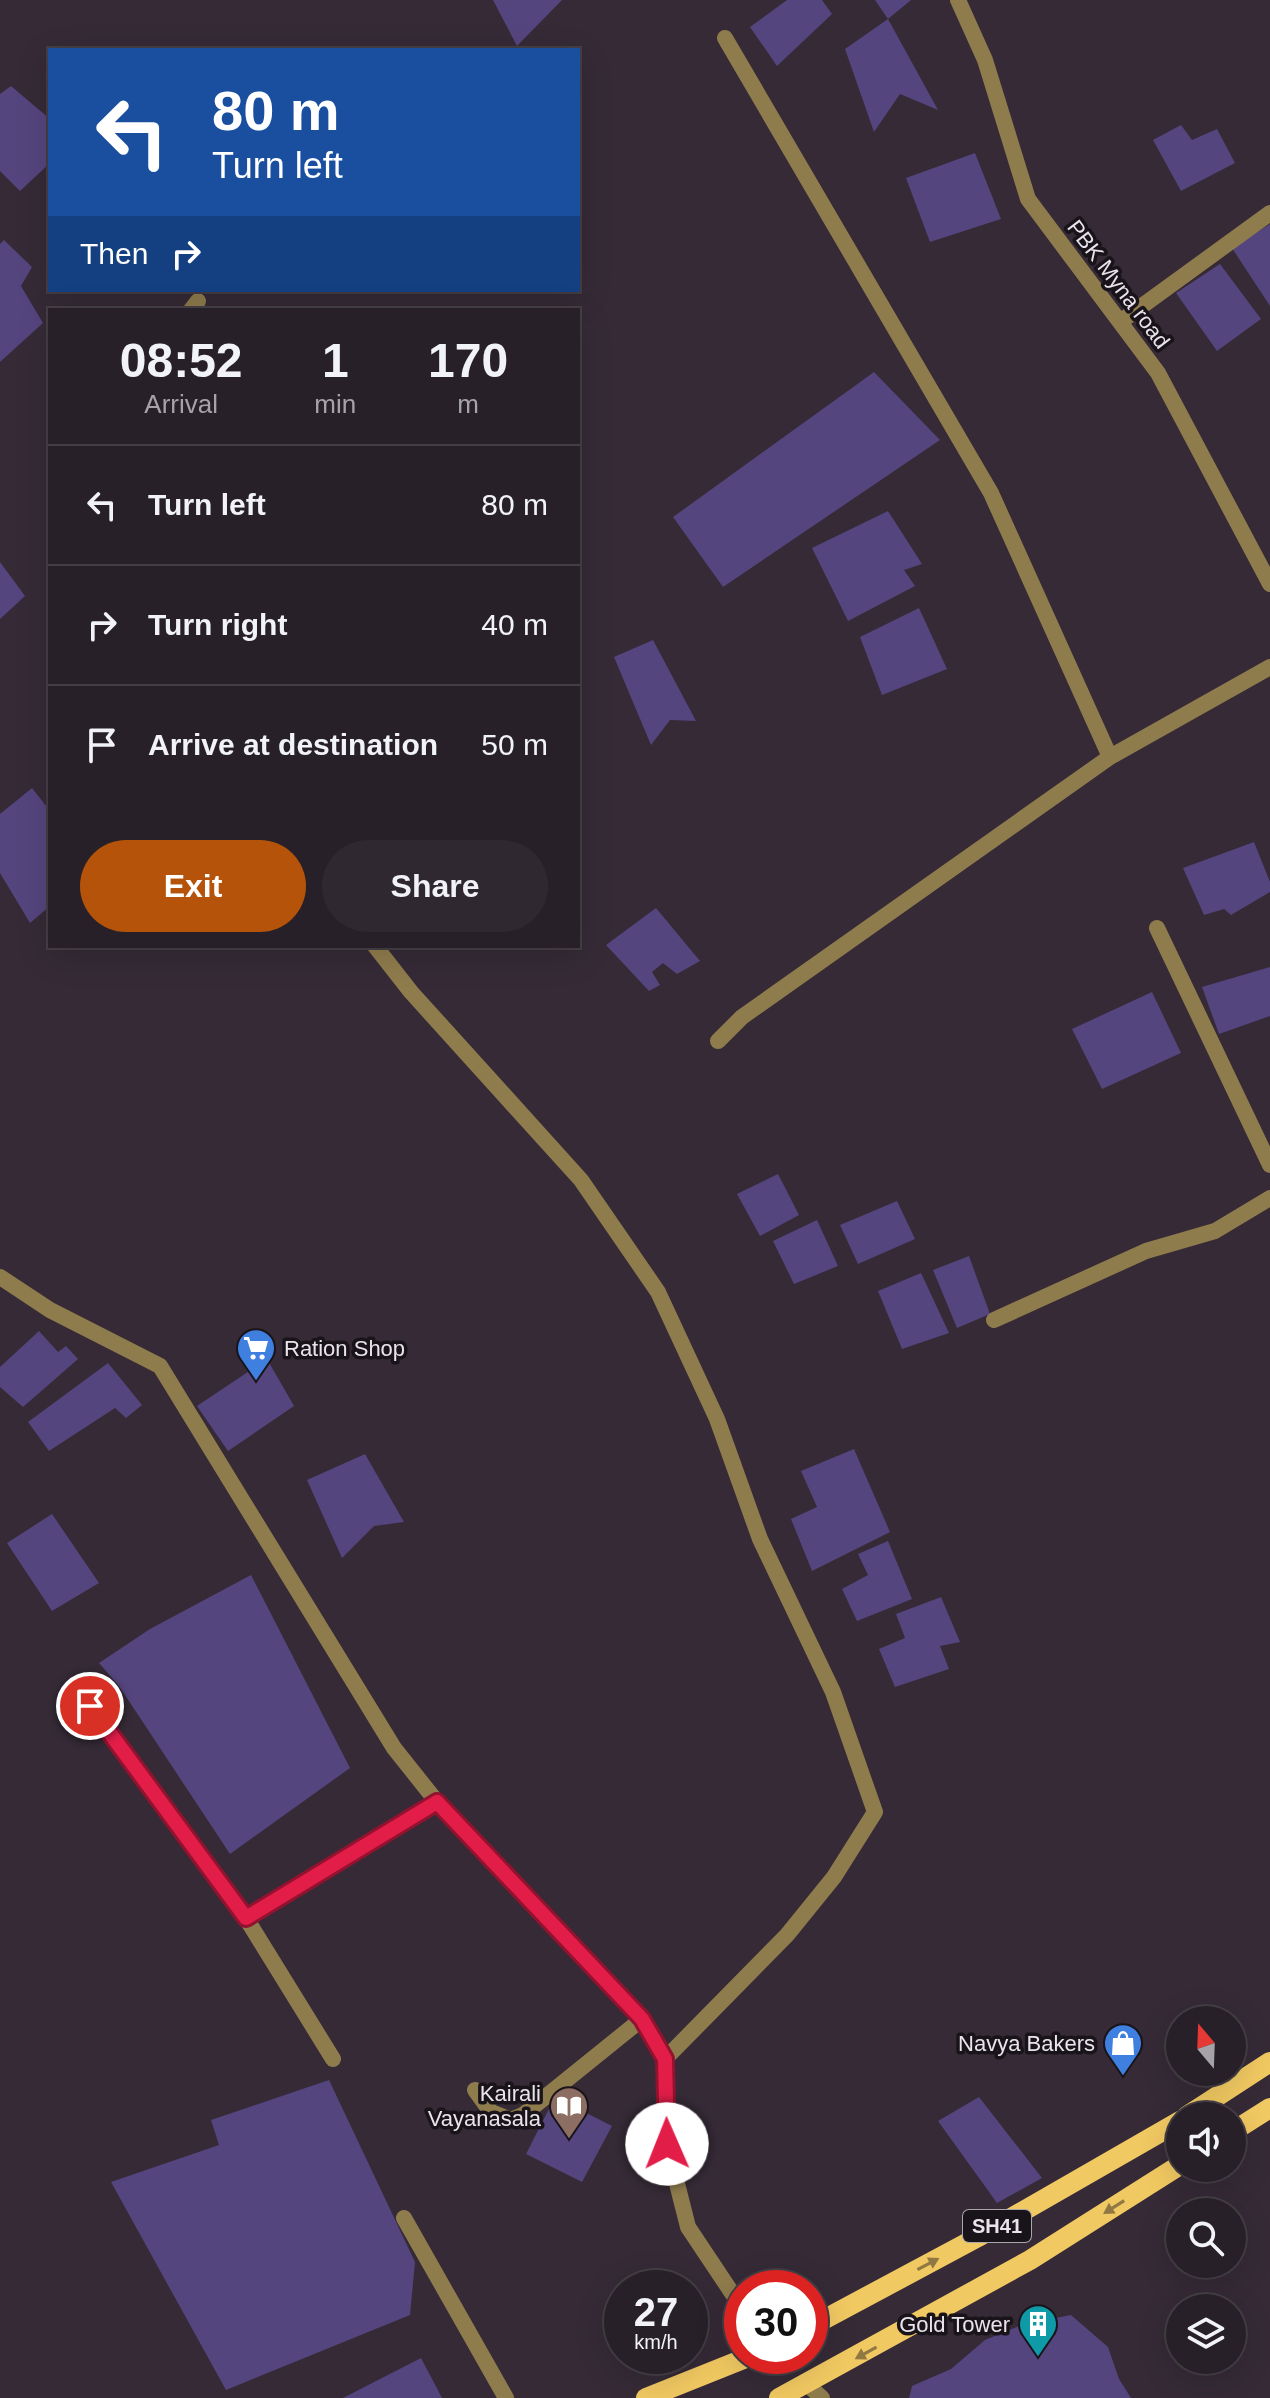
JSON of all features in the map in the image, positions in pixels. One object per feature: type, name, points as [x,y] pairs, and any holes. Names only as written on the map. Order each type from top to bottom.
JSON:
[{"type":"main road","points":[[1209,2102],[1270,2062]]},
{"type":"main road","points":[[1246,2123],[1270,2108]]},
{"type":"main road","name":"SH41","points":[[828,2317],[978,2237],[1166,2129]]},
{"type":"main road","points":[[779,2398],[815,2392],[1166,2174]]},
{"type":"main road","points":[[646,2398],[724,2367]]},
{"type":"street","name":"PBK Myna road","points":[[958,0],[985,60],[1028,199],[1158,373],[1270,584]]},
{"type":"street","points":[[725,38],[991,493],[1110,757]]},
{"type":"street","points":[[1120,322],[1270,213]]},
{"type":"street","points":[[718,1041],[742,1017],[1110,757],[1270,667]]},
{"type":"street","points":[[1157,928],[1270,1165]]},
{"type":"street","points":[[377,948],[411,992],[581,1180],[658,1292],[717,1419],[760,1539],[833,1692],[875,1812],[834,1877],[787,1935],[665,2059]]},
{"type":"street","points":[[994,1320],[1146,1251],[1215,1231],[1270,1198]]},
{"type":"street","points":[[0,1277],[50,1310],[160,1366],[394,1748],[437,1802],[642,2019],[665,2059],[667,2144],[688,2227],[724,2281]]},
{"type":"street","points":[[90,1706],[246,1918],[333,2059]]},
{"type":"street","points":[[246,1918],[437,1802]]},
{"type":"street","points":[[475,2090],[491,2112],[511,2120],[523,2115],[642,2019]]},
{"type":"street","points":[[404,2218],[506,2398]]},
{"type":"building","points":[[493,0],[562,0],[517,46]]},
{"type":"building","points":[[787,0],[822,0],[832,14],[777,66],[750,27]]},
{"type":"building","points":[[875,0],[911,0],[888,19]]},
{"type":"building","points":[[888,19],[938,110],[900,94],[874,132],[845,49]]},
{"type":"building","points":[[11,86],[48,117],[48,165],[20,191],[0,171],[0,94]]},
{"type":"building","points":[[1181,125],[1192,140],[1217,129],[1235,163],[1181,191],[1153,140]]},
{"type":"building","points":[[975,153],[1001,219],[930,242],[906,178]]},
{"type":"building","points":[[1270,224],[1270,306],[1232,248]]},
{"type":"building","points":[[4,240],[32,267],[21,286],[43,323],[0,362],[0,244]]},
{"type":"building","points":[[1220,264],[1261,319],[1217,351],[1176,293]]},
{"type":"building","points":[[874,372],[940,440],[723,587],[673,517]]},
{"type":"building","points":[[888,511],[922,564],[904,570],[915,586],[848,621],[812,548]]},
{"type":"building","points":[[0,562],[25,596],[0,619]]},
{"type":"building","points":[[919,608],[947,669],[882,695],[860,637]]},
{"type":"building","points":[[653,640],[696,721],[670,720],[651,745],[614,657]]},
{"type":"building","points":[[32,788],[48,808],[48,908],[30,923],[0,873],[0,814]]},
{"type":"building","points":[[1254,842],[1270,882],[1270,892],[1231,915],[1224,909],[1204,915],[1183,868]]},
{"type":"building","points":[[656,908],[700,961],[677,974],[663,963],[652,972],[660,985],[649,991],[606,945]]},
{"type":"building","points":[[1270,967],[1270,1016],[1219,1034],[1202,987]]},
{"type":"building","points":[[1152,992],[1181,1053],[1102,1089],[1072,1029]]},
{"type":"building","points":[[778,1174],[799,1215],[760,1236],[737,1194]]},
{"type":"building","points":[[897,1201],[915,1239],[858,1264],[840,1225]]},
{"type":"building","points":[[817,1220],[838,1266],[794,1284],[773,1241]]},
{"type":"building","points":[[969,1256],[990,1314],[957,1328],[933,1270]]},
{"type":"building","points":[[921,1273],[949,1333],[902,1349],[878,1291]]},
{"type":"building","points":[[39,1331],[58,1352],[66,1346],[78,1359],[23,1407],[0,1387],[0,1367]]},
{"type":"building","name":"Ration Shop","points":[[267,1359],[294,1406],[228,1451],[197,1406]]},
{"type":"building","points":[[108,1363],[142,1405],[126,1418],[115,1408],[49,1451],[28,1422]]},
{"type":"building","points":[[854,1449],[890,1532],[812,1571],[791,1519],[817,1507],[801,1471]]},
{"type":"building","points":[[365,1454],[404,1522],[374,1526],[342,1558],[307,1480]]},
{"type":"building","points":[[52,1514],[99,1583],[52,1611],[7,1543]]},
{"type":"building","points":[[888,1541],[912,1599],[857,1621],[842,1589],[868,1575],[858,1554]]},
{"type":"building","points":[[251,1575],[350,1768],[230,1854],[119,1686],[99,1663],[150,1629]]},
{"type":"building","points":[[941,1597],[960,1642],[940,1646],[949,1669],[895,1687],[879,1649],[905,1638],[896,1614]]},
{"type":"building","points":[[329,2080],[415,2262],[410,2315],[226,2390],[111,2182],[219,2145],[211,2120]]},
{"type":"building","name":"Kairali Vayanasala","points":[[555,2097],[612,2126],[582,2182],[526,2154]]},
{"type":"building","points":[[979,2097],[1042,2178],[997,2203],[938,2121]]},
{"type":"building","name":"Gold Tower","points":[[1071,2315],[1108,2347],[1119,2379],[1131,2398],[909,2398],[912,2386],[951,2369],[985,2340],[1024,2324]]},
{"type":"building","points":[[421,2358],[442,2398],[343,2398]]},
{"type":"place","name":"Ration Shop","points":[[256,1382]]},
{"type":"place","name":"Navya Bakers","points":[[1123,2077]]},
{"type":"place","name":"Kairali Vayanasala","points":[[569,2140]]},
{"type":"place","name":"Gold Tower","points":[[1038,2358]]},
{"type":"route","points":[[90,1706],[246,1918],[437,1802],[642,2019],[665,2059],[667,2144]]}]
